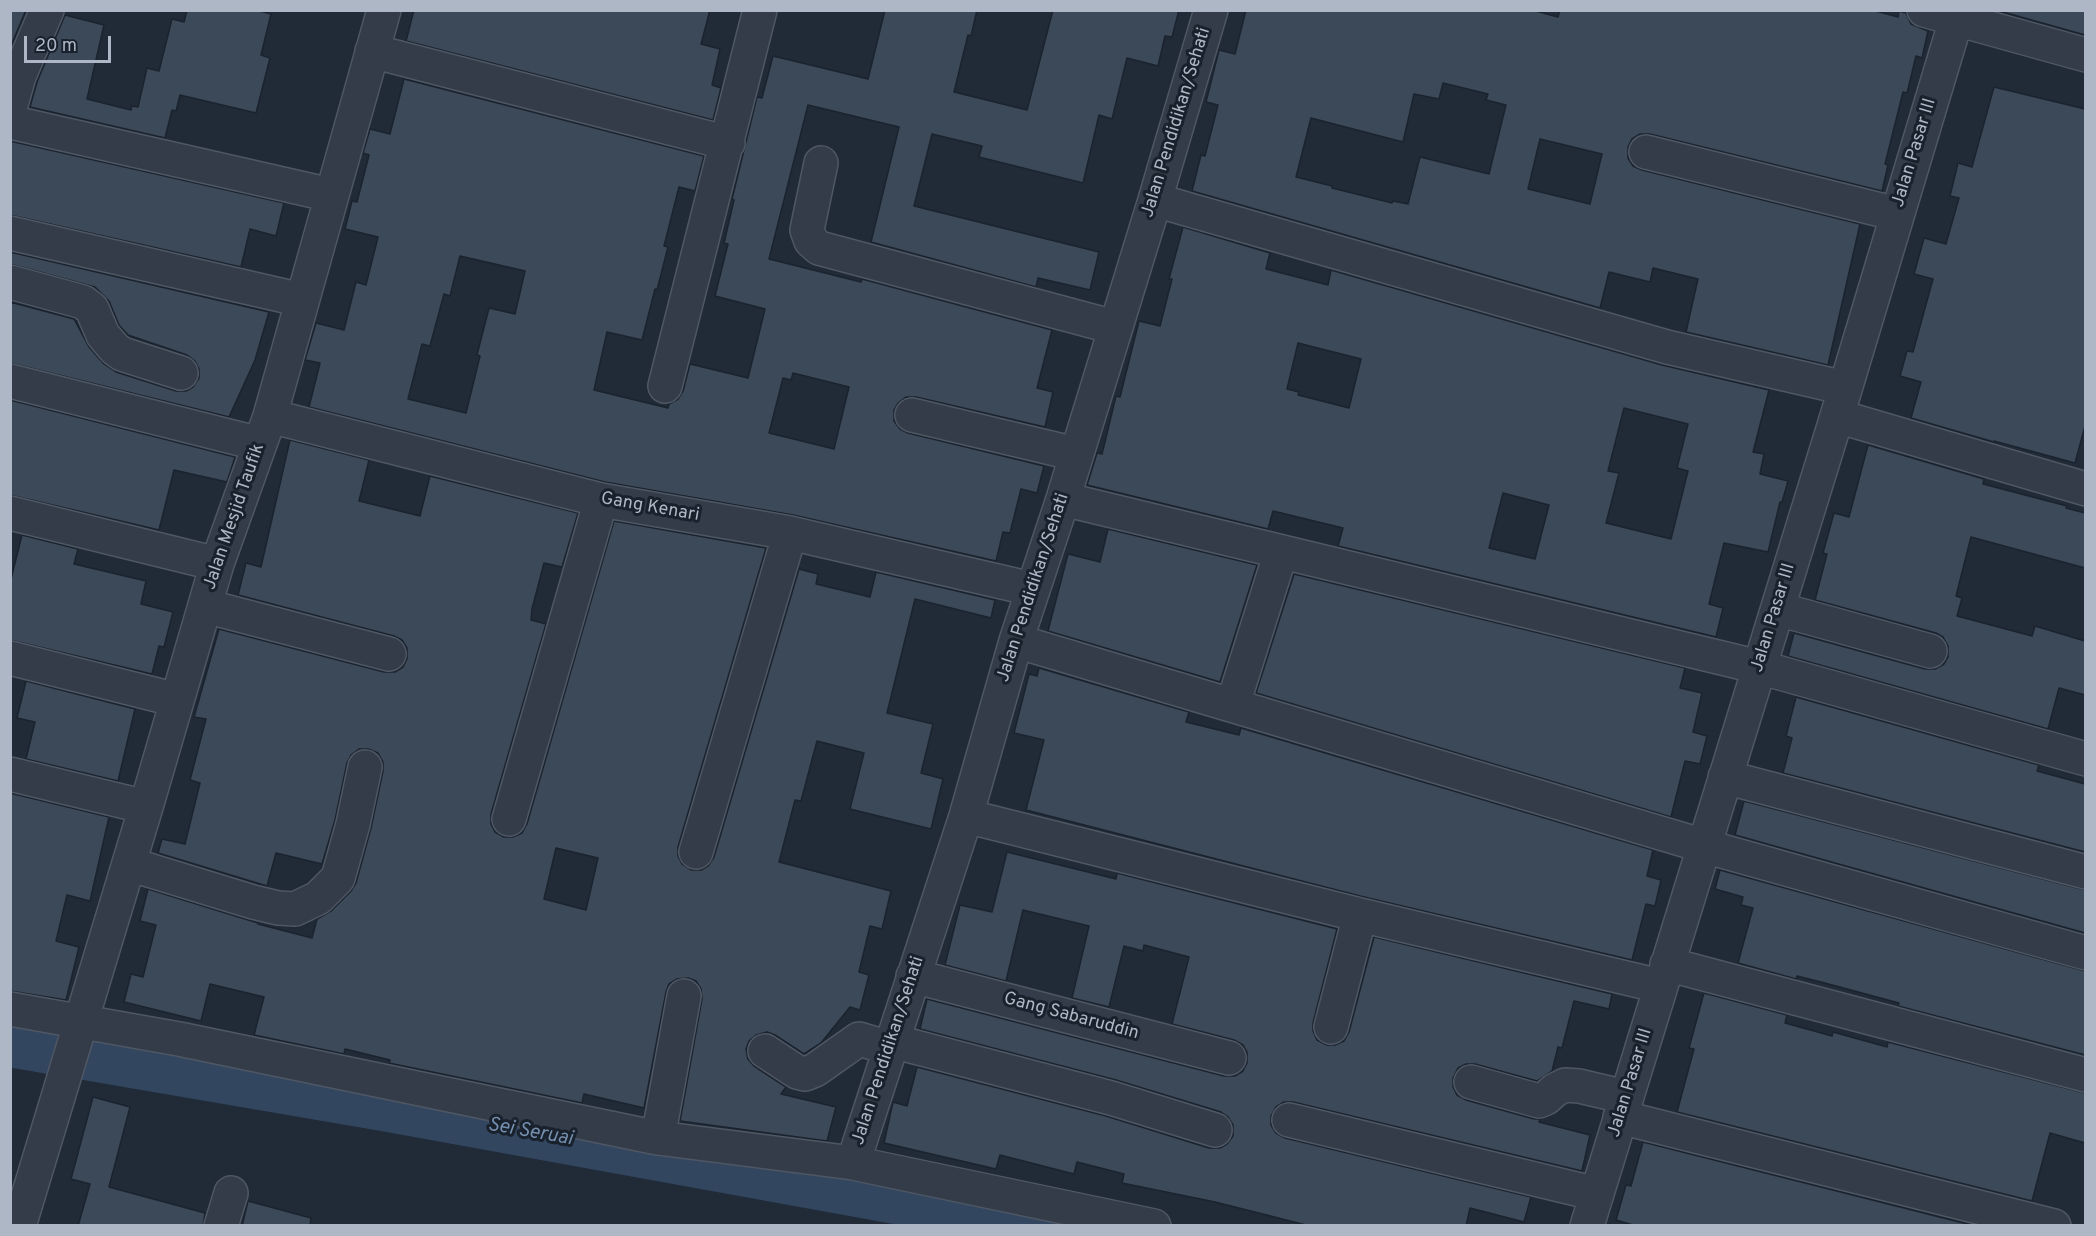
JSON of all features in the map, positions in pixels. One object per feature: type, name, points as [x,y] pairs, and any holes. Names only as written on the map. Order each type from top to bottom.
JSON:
[{"type":"street","points":[[10,108],[19,76],[47,10]]},
{"type":"street","name":"Jalan Mesjid Taufik","points":[[19,1226],[217,564],[265,430],[384,10]]},
{"type":"street","points":[[665,386],[760,10]]},
{"type":"street","name":"Jalan Pendidikan/Sehati","points":[[853,1163],[966,816],[1016,641],[1063,499],[1114,327],[1155,200],[1210,10]]},
{"type":"street","points":[[1924,10],[1957,15],[2085,55]]},
{"type":"street","name":"Jalan Pasar III","points":[[1587,1226],[1778,609],[1957,15]]},
{"type":"street","points":[[372,51],[728,143]]},
{"type":"street","points":[[10,122],[332,195]]},
{"type":"street","points":[[1646,152],[1897,214]]},
{"type":"street","points":[[820,163],[807,230],[811,241],[819,248],[1114,327]]},
{"type":"street","points":[[1155,200],[1667,348],[1841,402],[2085,489]]},
{"type":"street","points":[[10,233],[302,300]]},
{"type":"street","points":[[10,282],[83,302],[92,309],[103,335],[115,349],[122,354],[181,373]]},
{"type":"street","name":"Gang Kenari","points":[[10,381],[265,430],[601,500],[790,533],[1032,589]]},
{"type":"street","points":[[912,415],[1076,454]]},
{"type":"street","points":[[1063,499],[1759,667],[2085,759]]},
{"type":"street","points":[[509,819],[601,500]]},
{"type":"street","points":[[10,513],[217,564]]},
{"type":"street","points":[[696,852],[790,533]]},
{"type":"street","points":[[1233,704],[1281,552]]},
{"type":"street","points":[[205,606],[389,654]]},
{"type":"street","points":[[1778,609],[1930,651]]},
{"type":"street","points":[[1016,641],[1704,846],[2085,953]]},
{"type":"street","points":[[10,658],[177,699]]},
{"type":"street","points":[[129,864],[253,902],[278,908],[295,909],[318,898],[338,878],[353,824],[365,766]]},
{"type":"street","points":[[10,774],[146,807]]},
{"type":"street","points":[[1725,777],[2085,872]]},
{"type":"street","points":[[966,816],[1360,915],[1664,975],[2085,1075]]},
{"type":"street","points":[[1331,1027],[1360,915]]},
{"type":"street","name":"Gang Sabaruddin","points":[[913,976],[1228,1058]]},
{"type":"street","points":[[658,1138],[684,996]]},
{"type":"street","points":[[10,1009],[78,1030],[179,1039],[658,1138],[853,1163],[1154,1226]]},
{"type":"street","points":[[765,1052],[797,1072],[805,1074],[815,1070],[859,1039],[1089,1092],[1215,1130]]},
{"type":"street","points":[[1471,1082],[1539,1101],[1565,1085],[1579,1086],[1623,1107],[2054,1226]]},
{"type":"street","points":[[1288,1120],[1597,1194]]},
{"type":"street","points":[[221,1226],[231,1193]]},
{"type":"building","points":[[10,10],[26,10],[10,48]]},
{"type":"building","points":[[187,10],[256,10],[271,14],[261,55],[270,58],[256,113],[180,95],[176,111],[172,110],[165,138],[30,107],[37,82],[65,15],[104,25],[87,99],[131,110],[132,106],[138,107],[147,68],[159,71],[172,19],[184,22]]},
{"type":"building","points":[[414,10],[710,10],[701,44],[720,49],[712,85],[721,88],[713,120],[406,41]]},
{"type":"building","points":[[885,10],[977,10],[971,36],[968,35],[954,92],[1027,110],[1053,10],[1179,10],[1172,37],[1165,36],[1158,66],[1127,58],[1112,119],[1099,115],[1083,183],[979,157],[982,146],[932,134],[914,206],[1099,252],[1090,290],[1038,278],[1036,287],[871,242],[899,127],[808,105],[769,259],[861,282],[862,279],[1052,330],[1037,388],[1053,392],[1045,427],[916,397],[906,397],[898,403],[894,410],[894,421],[900,429],[908,433],[1044,466],[1037,493],[1021,489],[1010,533],[1003,532],[996,561],[793,515],[605,482],[309,407],[320,363],[305,360],[316,323],[344,330],[356,282],[366,285],[378,237],[345,229],[352,201],[357,202],[369,155],[363,153],[370,129],[390,134],[404,79],[704,156],[695,191],[679,187],[664,246],[668,247],[642,340],[607,332],[594,390],[668,408],[669,404],[678,399],[683,391],[690,364],[748,378],[765,309],[715,296],[728,244],[724,243],[734,200],[732,199],[757,97],[762,98],[773,56],[868,79]],"holes":[[[460,256],[525,271],[515,314],[489,308],[466,413],[408,399],[422,344],[430,346],[444,294],[450,296]],[[793,373],[849,387],[834,449],[769,433],[783,378],[791,380]]]},
{"type":"building","points":[[1246,10],[1532,10],[1558,17],[1560,10],[1872,10],[1898,17],[1899,11],[1906,13],[1911,24],[1928,31],[1922,58],[1916,56],[1907,93],[1903,92],[1885,164],[1888,165],[1882,191],[1650,134],[1640,134],[1632,139],[1628,147],[1628,158],[1633,166],[1642,170],[1860,224],[1828,365],[1686,332],[1698,279],[1653,268],[1650,282],[1609,272],[1600,308],[1192,191],[1201,155],[1205,156],[1218,105],[1206,102],[1219,50],[1235,54]],"holes":[[[1443,83],[1488,94],[1486,100],[1506,105],[1489,174],[1420,157],[1408,204],[1393,201],[1392,203],[1296,177],[1311,118],[1403,142],[1414,94],[1439,99]],[[1540,139],[1602,154],[1590,204],[1528,189]]]},
{"type":"building","points":[[2003,10],[2085,10],[2085,35],[2003,12]]},
{"type":"building","points":[[1994,87],[2085,109],[2085,426],[2075,463],[1911,418],[1921,382],[1900,376],[1907,351],[1913,352],[1933,279],[1914,274],[1924,238],[1946,244],[1959,198],[1950,196],[1958,163],[1972,167]]},
{"type":"building","points":[[10,141],[284,203],[276,236],[250,229],[241,267],[10,215]]},
{"type":"building","points":[[1183,227],[1270,253],[1266,269],[1328,285],[1331,270],[1662,365],[1769,390],[1753,452],[1764,454],[1760,474],[1788,481],[1782,502],[1780,502],[1768,552],[1724,543],[1709,604],[1723,608],[1716,637],[1338,546],[1343,528],[1273,511],[1268,529],[1087,485],[1097,453],[1102,454],[1116,396],[1120,397],[1139,321],[1160,326],[1172,279],[1169,279]],"holes":[[[1298,343],[1361,359],[1349,408],[1298,395],[1299,392],[1287,389]],[[1624,408],[1688,424],[1677,468],[1688,471],[1671,539],[1606,523],[1619,473],[1608,471]],[[1503,493],[1549,505],[1535,559],[1489,548]]]},
{"type":"building","points":[[10,252],[269,312],[255,360],[229,417],[10,363],[10,302],[74,319],[89,347],[104,364],[116,372],[176,391],[186,391],[193,387],[199,378],[199,369],[195,361],[187,355],[128,335],[119,325],[109,301],[95,287],[10,264]]},
{"type":"building","points":[[10,400],[235,457],[227,482],[174,470],[159,530],[10,495]]},
{"type":"building","points":[[290,440],[369,460],[359,501],[420,516],[430,476],[578,513],[562,567],[544,563],[532,609],[531,620],[546,624],[491,814],[491,824],[495,832],[504,837],[513,837],[522,833],[527,824],[614,521],[766,548],[678,847],[678,856],[682,864],[691,870],[701,870],[708,866],[714,857],[799,569],[818,574],[816,584],[870,597],[876,572],[995,600],[991,618],[915,599],[887,713],[933,724],[921,773],[943,779],[931,829],[850,809],[864,753],[817,741],[801,801],[795,800],[779,862],[891,891],[882,929],[870,926],[859,972],[869,975],[860,1010],[850,1007],[821,1043],[804,1054],[767,1032],[756,1035],[749,1041],[746,1049],[748,1059],[754,1066],[786,1087],[781,1094],[836,1107],[827,1141],[680,1121],[702,999],[701,989],[696,981],[688,978],[677,979],[669,984],[666,992],[644,1108],[584,1094],[582,1103],[389,1063],[390,1060],[345,1049],[344,1054],[254,1035],[264,997],[210,984],[201,1021],[124,1002],[131,974],[143,977],[156,925],[140,921],[148,889],[258,924],[312,938],[317,919],[331,911],[356,883],[383,771],[383,762],[378,753],[368,749],[359,749],[351,755],[347,763],[335,820],[322,864],[276,853],[267,886],[158,853],[162,839],[185,844],[200,783],[190,780],[206,719],[194,717],[219,629],[384,672],[395,672],[403,667],[407,659],[407,648],[402,640],[394,636],[238,595],[246,563],[261,567]],"holes":[[[556,848],[598,858],[586,910],[544,899]]]},
{"type":"building","points":[[1868,445],[1984,479],[1983,484],[2067,506],[2066,508],[2085,513],[2085,568],[1971,537],[1956,596],[1962,598],[1957,616],[2032,636],[2035,626],[2085,641],[2085,695],[2059,688],[2048,729],[1788,656],[1794,633],[1925,669],[1935,669],[1944,664],[1948,657],[1948,646],[1943,637],[1936,633],[1815,600],[1827,554],[1823,553],[1834,513],[1849,517]]},
{"type":"building","points":[[1108,529],[1257,565],[1220,682],[1048,631],[1068,554],[1100,562]]},
{"type":"building","points":[[22,535],[78,549],[74,564],[146,581],[141,604],[173,612],[164,647],[159,646],[152,674],[10,640],[10,583]]},
{"type":"building","points":[[1294,574],[1685,668],[1680,688],[1702,693],[1693,732],[1707,736],[1700,764],[1685,761],[1671,817],[1256,693]]},
{"type":"building","points":[[1039,668],[1189,712],[1186,722],[1239,735],[1241,728],[1653,850],[1647,876],[1661,880],[1655,906],[1646,904],[1632,960],[1364,897],[1026,810],[1044,740],[1014,733],[1029,674],[1037,676]]},
{"type":"building","points":[[26,681],[135,709],[118,781],[26,759],[35,722],[17,718]]},
{"type":"building","points":[[1796,697],[2039,765],[2037,771],[2085,784],[2085,852],[1783,773],[1792,738],[1786,736]]},
{"type":"building","points":[[10,793],[109,817],[90,901],[67,895],[56,941],[79,947],[66,1000],[10,991]]},
{"type":"building","points":[[1744,801],[2085,890],[2085,933],[1735,835]]},
{"type":"building","points":[[1007,852],[1116,879],[1117,873],[1337,929],[1313,1023],[1313,1031],[1317,1040],[1327,1045],[1335,1045],[1344,1041],[1349,1032],[1374,937],[1612,994],[1609,1009],[1574,1001],[1562,1048],[1558,1047],[1552,1071],[1537,1081],[1475,1064],[1466,1064],[1458,1068],[1453,1078],[1453,1087],[1457,1095],[1466,1100],[1540,1119],[1539,1122],[1590,1135],[1582,1171],[1293,1102],[1284,1102],[1276,1107],[1271,1116],[1271,1125],[1276,1133],[1285,1138],[1531,1197],[1524,1222],[1470,1208],[1466,1226],[1310,1226],[1215,1202],[1122,1183],[1124,1174],[1077,1162],[1074,1174],[1000,1155],[996,1169],[884,1143],[893,1102],[907,1106],[917,1067],[1106,1116],[1209,1148],[1220,1148],[1227,1144],[1233,1136],[1233,1125],[1221,1112],[1116,1080],[920,1029],[927,999],[1224,1076],[1235,1076],[1243,1071],[1247,1063],[1247,1052],[1243,1045],[1234,1040],[1172,1024],[1189,957],[1144,945],[1143,951],[1124,946],[1109,1007],[1072,998],[1089,926],[1023,910],[1006,981],[945,965],[960,905],[992,912]]},
{"type":"building","points":[[1720,870],[2085,971],[2085,1055],[1898,1006],[1899,1003],[1821,982],[1797,976],[1796,979],[1738,963],[1753,908],[1741,905],[1743,897],[1715,889]]},
{"type":"building","points":[[1704,993],[1787,1015],[1785,1023],[1832,1036],[1833,1032],[1887,1047],[1888,1042],[2085,1093],[2085,1143],[2050,1133],[2032,1201],[1677,1112],[1694,1049],[1689,1048]]},
{"type":"building","points":[[93,1097],[130,1107],[109,1187],[205,1213],[203,1226],[78,1226],[90,1184],[71,1179]]},
{"type":"building","points":[[1643,1142],[1975,1226],[1636,1226],[1616,1220],[1626,1185],[1631,1186]]},
{"type":"building","points":[[248,1201],[311,1218],[310,1226],[242,1226]]},
{"type":"waterway","name":"Sei Seruai","points":[[10,1041],[384,1105],[1050,1226]]}]
